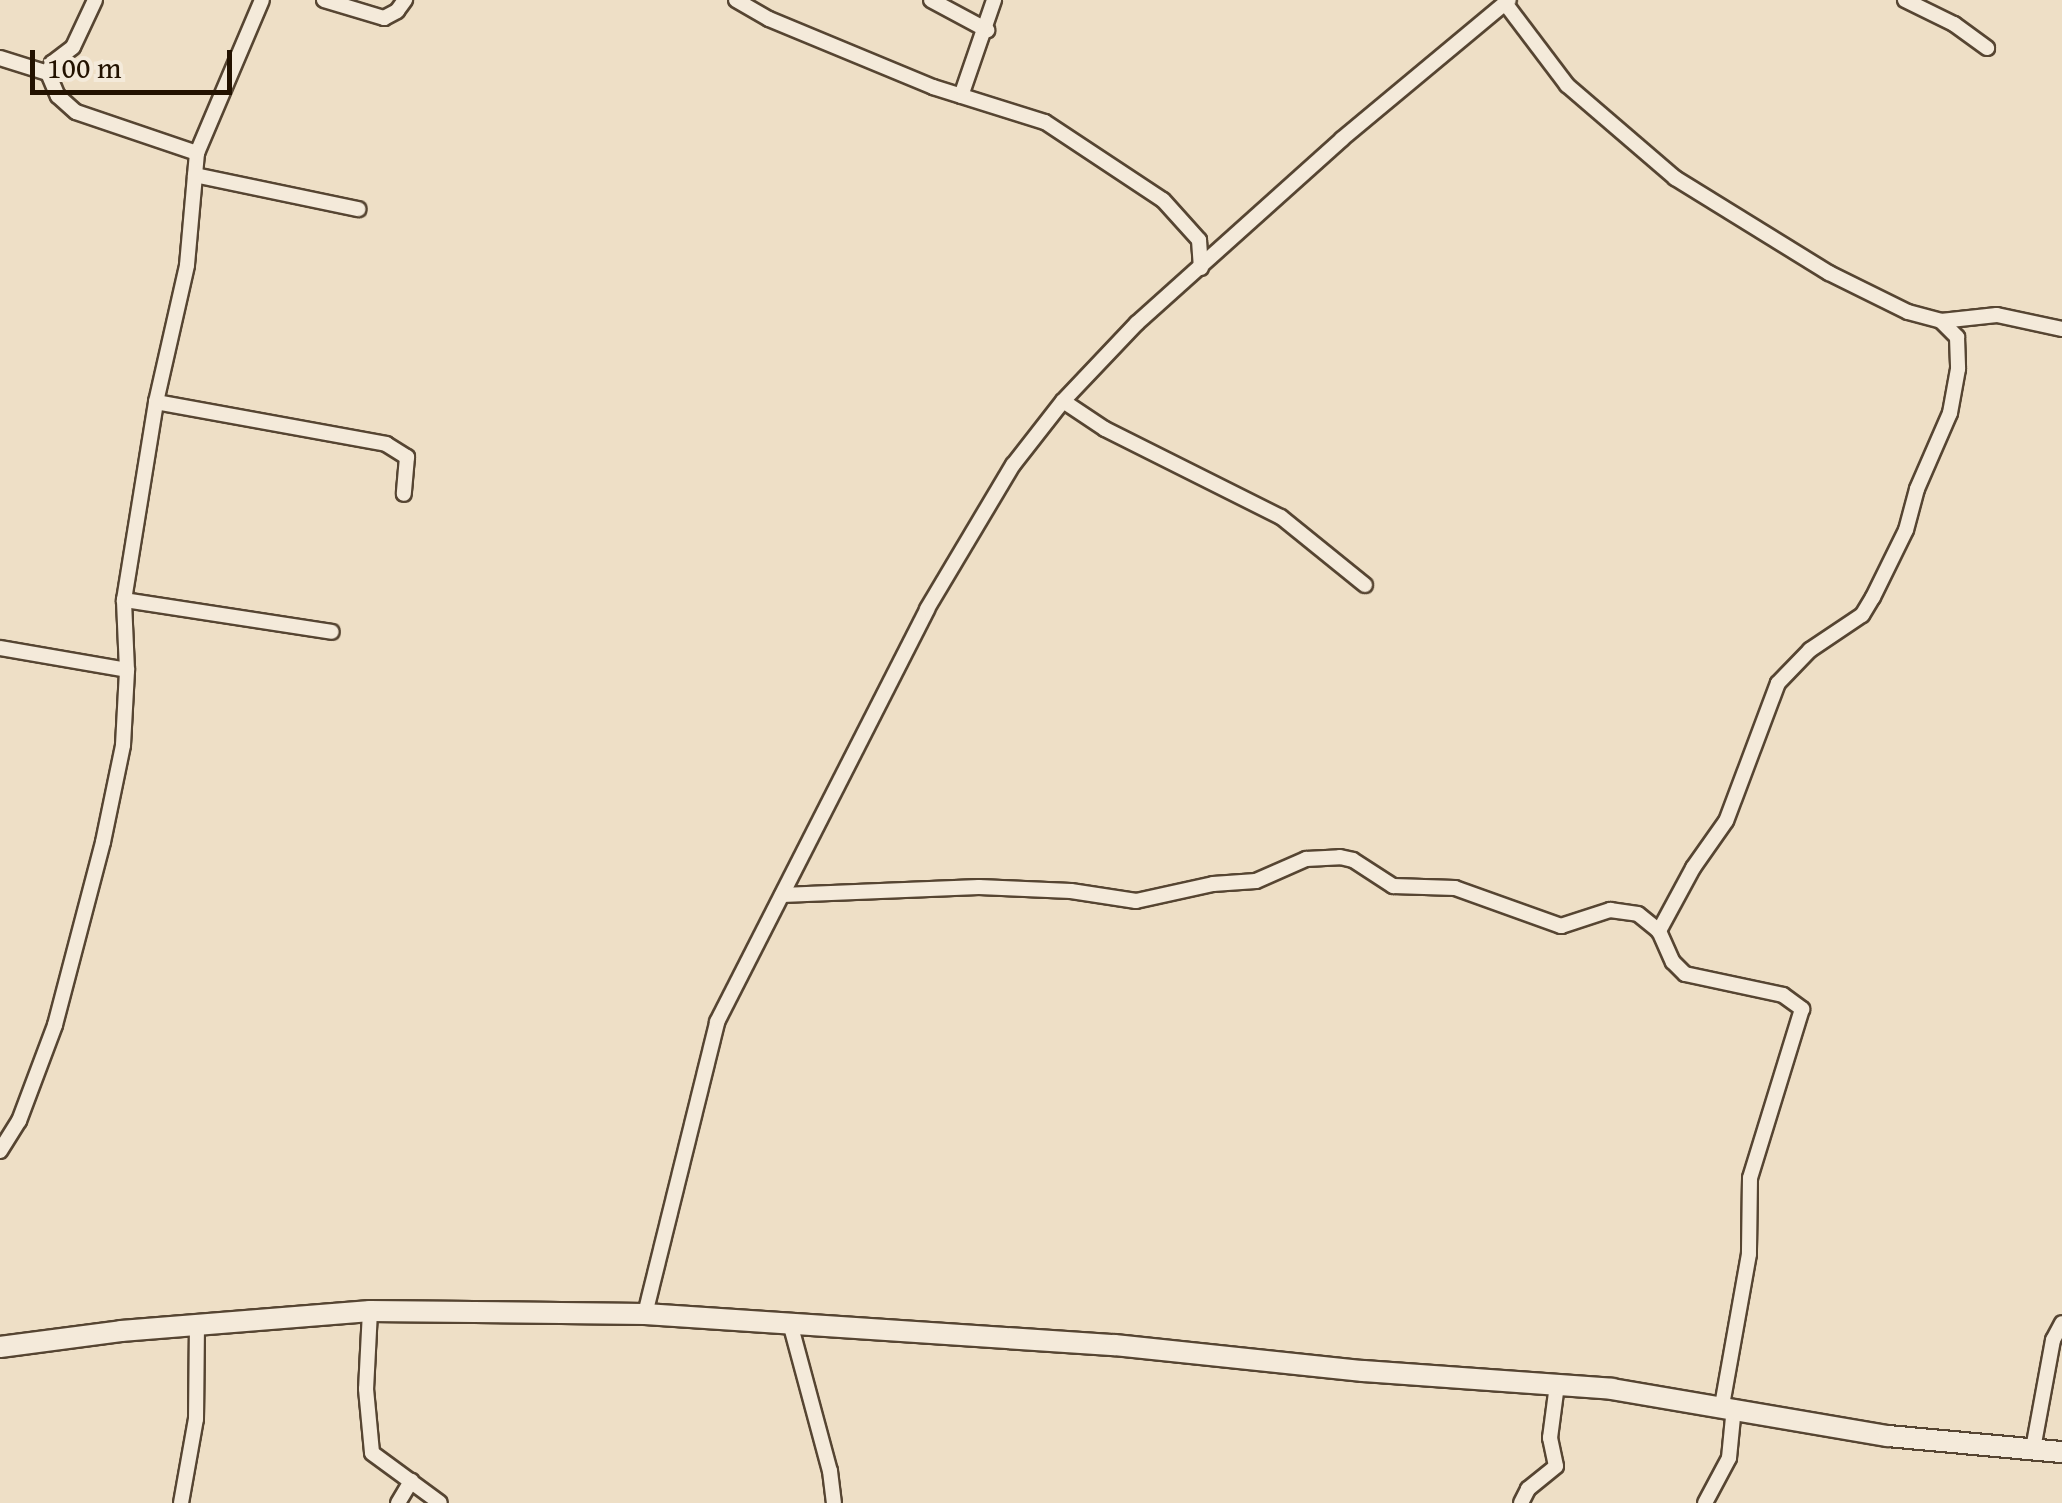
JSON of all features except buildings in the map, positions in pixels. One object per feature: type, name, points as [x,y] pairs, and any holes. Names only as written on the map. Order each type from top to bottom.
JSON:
[{"type":"street","points":[[95,0],[73,46],[52,63],[48,73],[58,96],[76,112],[198,153]]},
{"type":"street","points":[[0,1151],[19,1121],[54,1024],[103,842],[122,744],[128,670],[124,600],[156,402],[187,265],[198,153],[262,0]]},
{"type":"street","points":[[324,0],[384,18],[405,0]]},
{"type":"street","points":[[736,0],[769,19],[961,96],[1046,122],[1145,185],[1199,240],[1224,247]]},
{"type":"street","points":[[931,0],[987,30]]},
{"type":"street","points":[[961,96],[987,30],[994,0]]},
{"type":"street","points":[[1905,0],[1954,24],[1987,48]]},
{"type":"street","points":[[645,1314],[717,1022],[927,609],[1012,464],[1063,401],[1137,323],[1342,138],[1506,2],[1567,86],[1675,178],[1829,273],[1908,312],[1941,321],[1997,315],[2060,327]]},
{"type":"street","points":[[0,58],[48,73]]},
{"type":"street","points":[[195,175],[358,209]]},
{"type":"street","points":[[1199,240],[1201,268]]},
{"type":"street","points":[[1659,931],[1693,868],[1726,820],[1778,682],[1788,669],[1868,607],[1906,530],[1917,489],[1950,413],[1958,369],[1957,337],[1941,321]]},
{"type":"street","points":[[1063,401],[1105,429],[1281,518],[1366,585]]},
{"type":"street","points":[[156,402],[386,444],[407,457],[404,494]]},
{"type":"street","points":[[124,600],[332,632]]},
{"type":"street","points":[[0,648],[128,670]]},
{"type":"street","points":[[782,895],[978,887],[1071,891],[1136,901],[1213,884],[1256,881],[1306,859],[1340,857],[1353,860],[1393,886],[1456,888],[1561,926],[1610,910],[1627,910],[1659,931],[1673,962],[1685,974],[1784,995],[1802,1009],[1750,1178],[1749,1254],[1728,1406],[1729,1458],[1705,1503]]},
{"type":"street","points":[[370,1311],[366,1389],[372,1453],[440,1503]]},
{"type":"street","points":[[0,1347],[370,1311],[645,1314],[1115,1345],[1363,1371],[1557,1385],[1728,1406],[1888,1436],[2062,1452]]},
{"type":"street","points":[[790,1323],[830,1471],[834,1503]]},
{"type":"street","points":[[2033,1449],[2053,1340],[2062,1323]]},
{"type":"street","points":[[181,1503],[196,1419],[197,1325]]},
{"type":"street","points":[[1521,1503],[1528,1489],[1556,1466],[1550,1438],[1557,1385]]},
{"type":"street","points":[[398,1503],[410,1481]]}]
